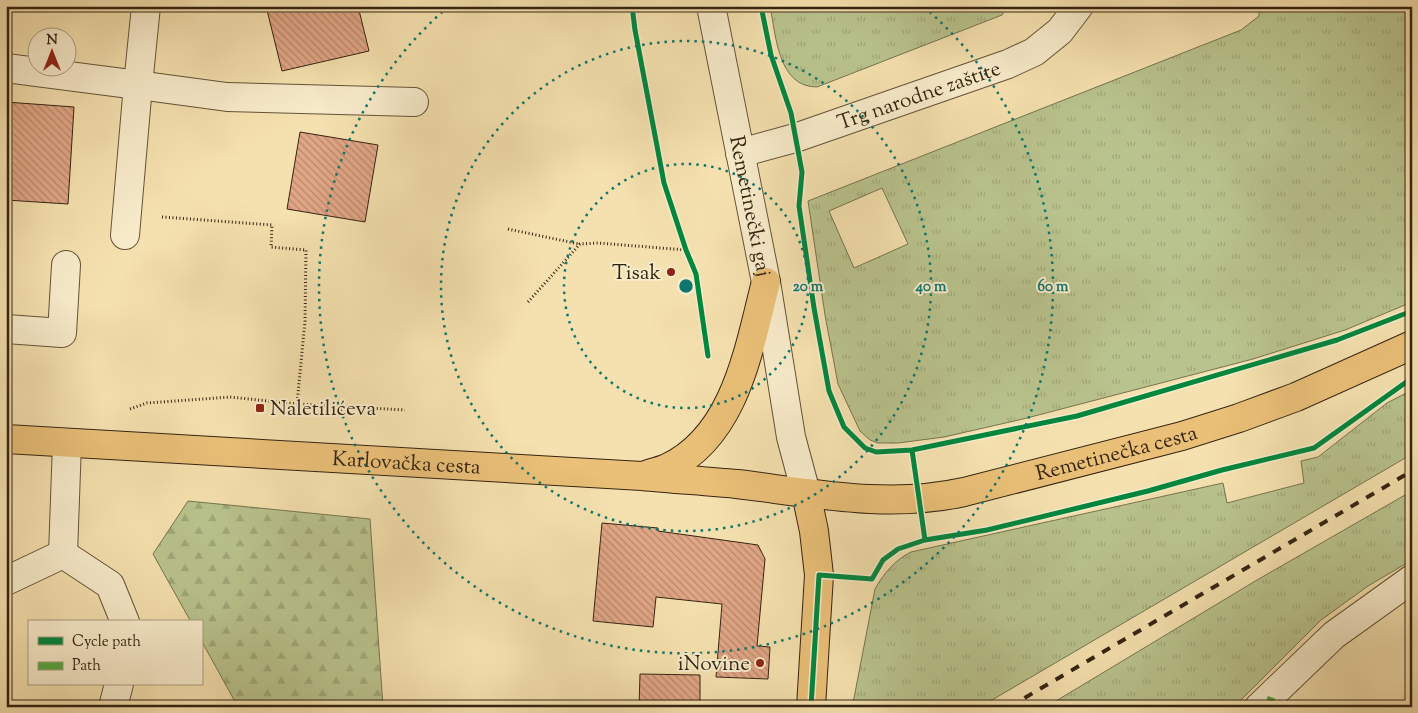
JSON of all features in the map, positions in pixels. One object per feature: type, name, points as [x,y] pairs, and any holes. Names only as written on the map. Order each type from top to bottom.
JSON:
[{"type":"main road","points":[[642,476],[668,467],[685,456],[702,442],[718,424],[731,401],[743,369],[766,282]]},
{"type":"main road","name":"Remetinečka cesta","points":[[806,493],[889,500],[939,498],[964,492],[1182,436],[1239,418],[1296,397],[1412,345]]},
{"type":"main road","name":"Karlovačka cesta","points":[[6,439],[642,476],[736,484],[806,493]]},
{"type":"main road","points":[[806,493],[814,531],[819,575],[811,707]]},
{"type":"street","points":[[126,224],[146,6]]},
{"type":"street","name":"Remetinečki gaj","points":[[710,6],[766,282],[791,437],[806,493]]},
{"type":"street","name":"Trg narodne zaštite","points":[[740,153],[795,138],[1008,64],[1034,52],[1060,31],[1079,6]]},
{"type":"street","points":[[6,68],[227,97],[414,102]]},
{"type":"street","points":[[6,329],[62,333],[66,265]]},
{"type":"street","points":[[63,554],[67,443]]},
{"type":"street","points":[[6,581],[63,554]]},
{"type":"street","points":[[63,554],[110,585],[124,620]]},
{"type":"street","points":[[1259,707],[1334,635],[1412,579]]},
{"type":"street","points":[[113,707],[118,686]]},
{"type":"path","points":[[126,224],[272,225],[271,246],[306,250],[305,321],[297,404]]},
{"type":"path","points":[[508,229],[580,244],[598,243],[686,250]]},
{"type":"path","points":[[683,242],[689,258]]},
{"type":"path","points":[[528,302],[580,244]]},
{"type":"path","points":[[124,411],[147,403],[230,397],[297,404],[405,410]]},
{"type":"green space","points":[[770,6],[1008,6],[1002,15],[817,87],[804,85],[794,79],[787,69],[777,45]]},
{"type":"green space","points":[[1259,6],[1412,6],[1412,302],[1345,330],[1253,359],[1023,419],[944,437],[898,443],[878,443],[870,440],[860,431],[838,384],[825,315],[808,201],[1241,30],[1259,16]],"holes":[[[882,188],[908,244],[854,268],[829,211]]]},
{"type":"green space","points":[[1412,390],[1412,454],[980,707],[851,707],[875,589],[890,567],[905,555],[911,552],[1223,483],[1227,503],[1304,483],[1301,461],[1318,457],[1387,403]]},
{"type":"green space","points":[[1412,491],[1412,560],[1368,586],[1321,620],[1234,707],[1046,707],[1257,580]]},
{"type":"green space","points":[[188,501],[370,519],[383,707],[238,707],[202,642],[202,620],[190,620],[153,554]]},
{"type":"building","points":[[266,6],[358,6],[369,51],[282,71]]},
{"type":"building","points":[[6,102],[74,107],[68,204],[6,200]]},
{"type":"building","points":[[300,132],[378,145],[365,222],[287,209]]},
{"type":"building","points":[[602,523],[658,528],[658,531],[758,545],[765,559],[757,646],[770,647],[768,679],[716,677],[722,604],[656,597],[653,627],[593,621]]},
{"type":"building","points":[[640,674],[700,675],[700,707],[639,707]]},
{"type":"railway","points":[[1009,707],[1412,471]]},
{"type":"marked path","points":[[1267,698],[1295,707]]},
{"type":"cycle path","points":[[632,6],[664,183],[696,274],[708,356]]},
{"type":"cycle path","points":[[761,6],[771,55],[791,113],[802,172],[799,206],[814,308],[829,391],[844,427],[865,448],[876,452],[912,450],[1077,416],[1337,340],[1412,311]]},
{"type":"cycle path","points":[[811,707],[819,575],[872,579],[883,560],[898,549],[925,540],[987,530],[1314,448],[1412,378]]},
{"type":"cycle path","points":[[912,450],[925,540]]},
{"type":"place","name":"Tisak","points":[[671,272]]},
{"type":"place","name":"Naletilićeva","points":[[260,408]]},
{"type":"place","name":"iNovine","points":[[760,663]]}]
